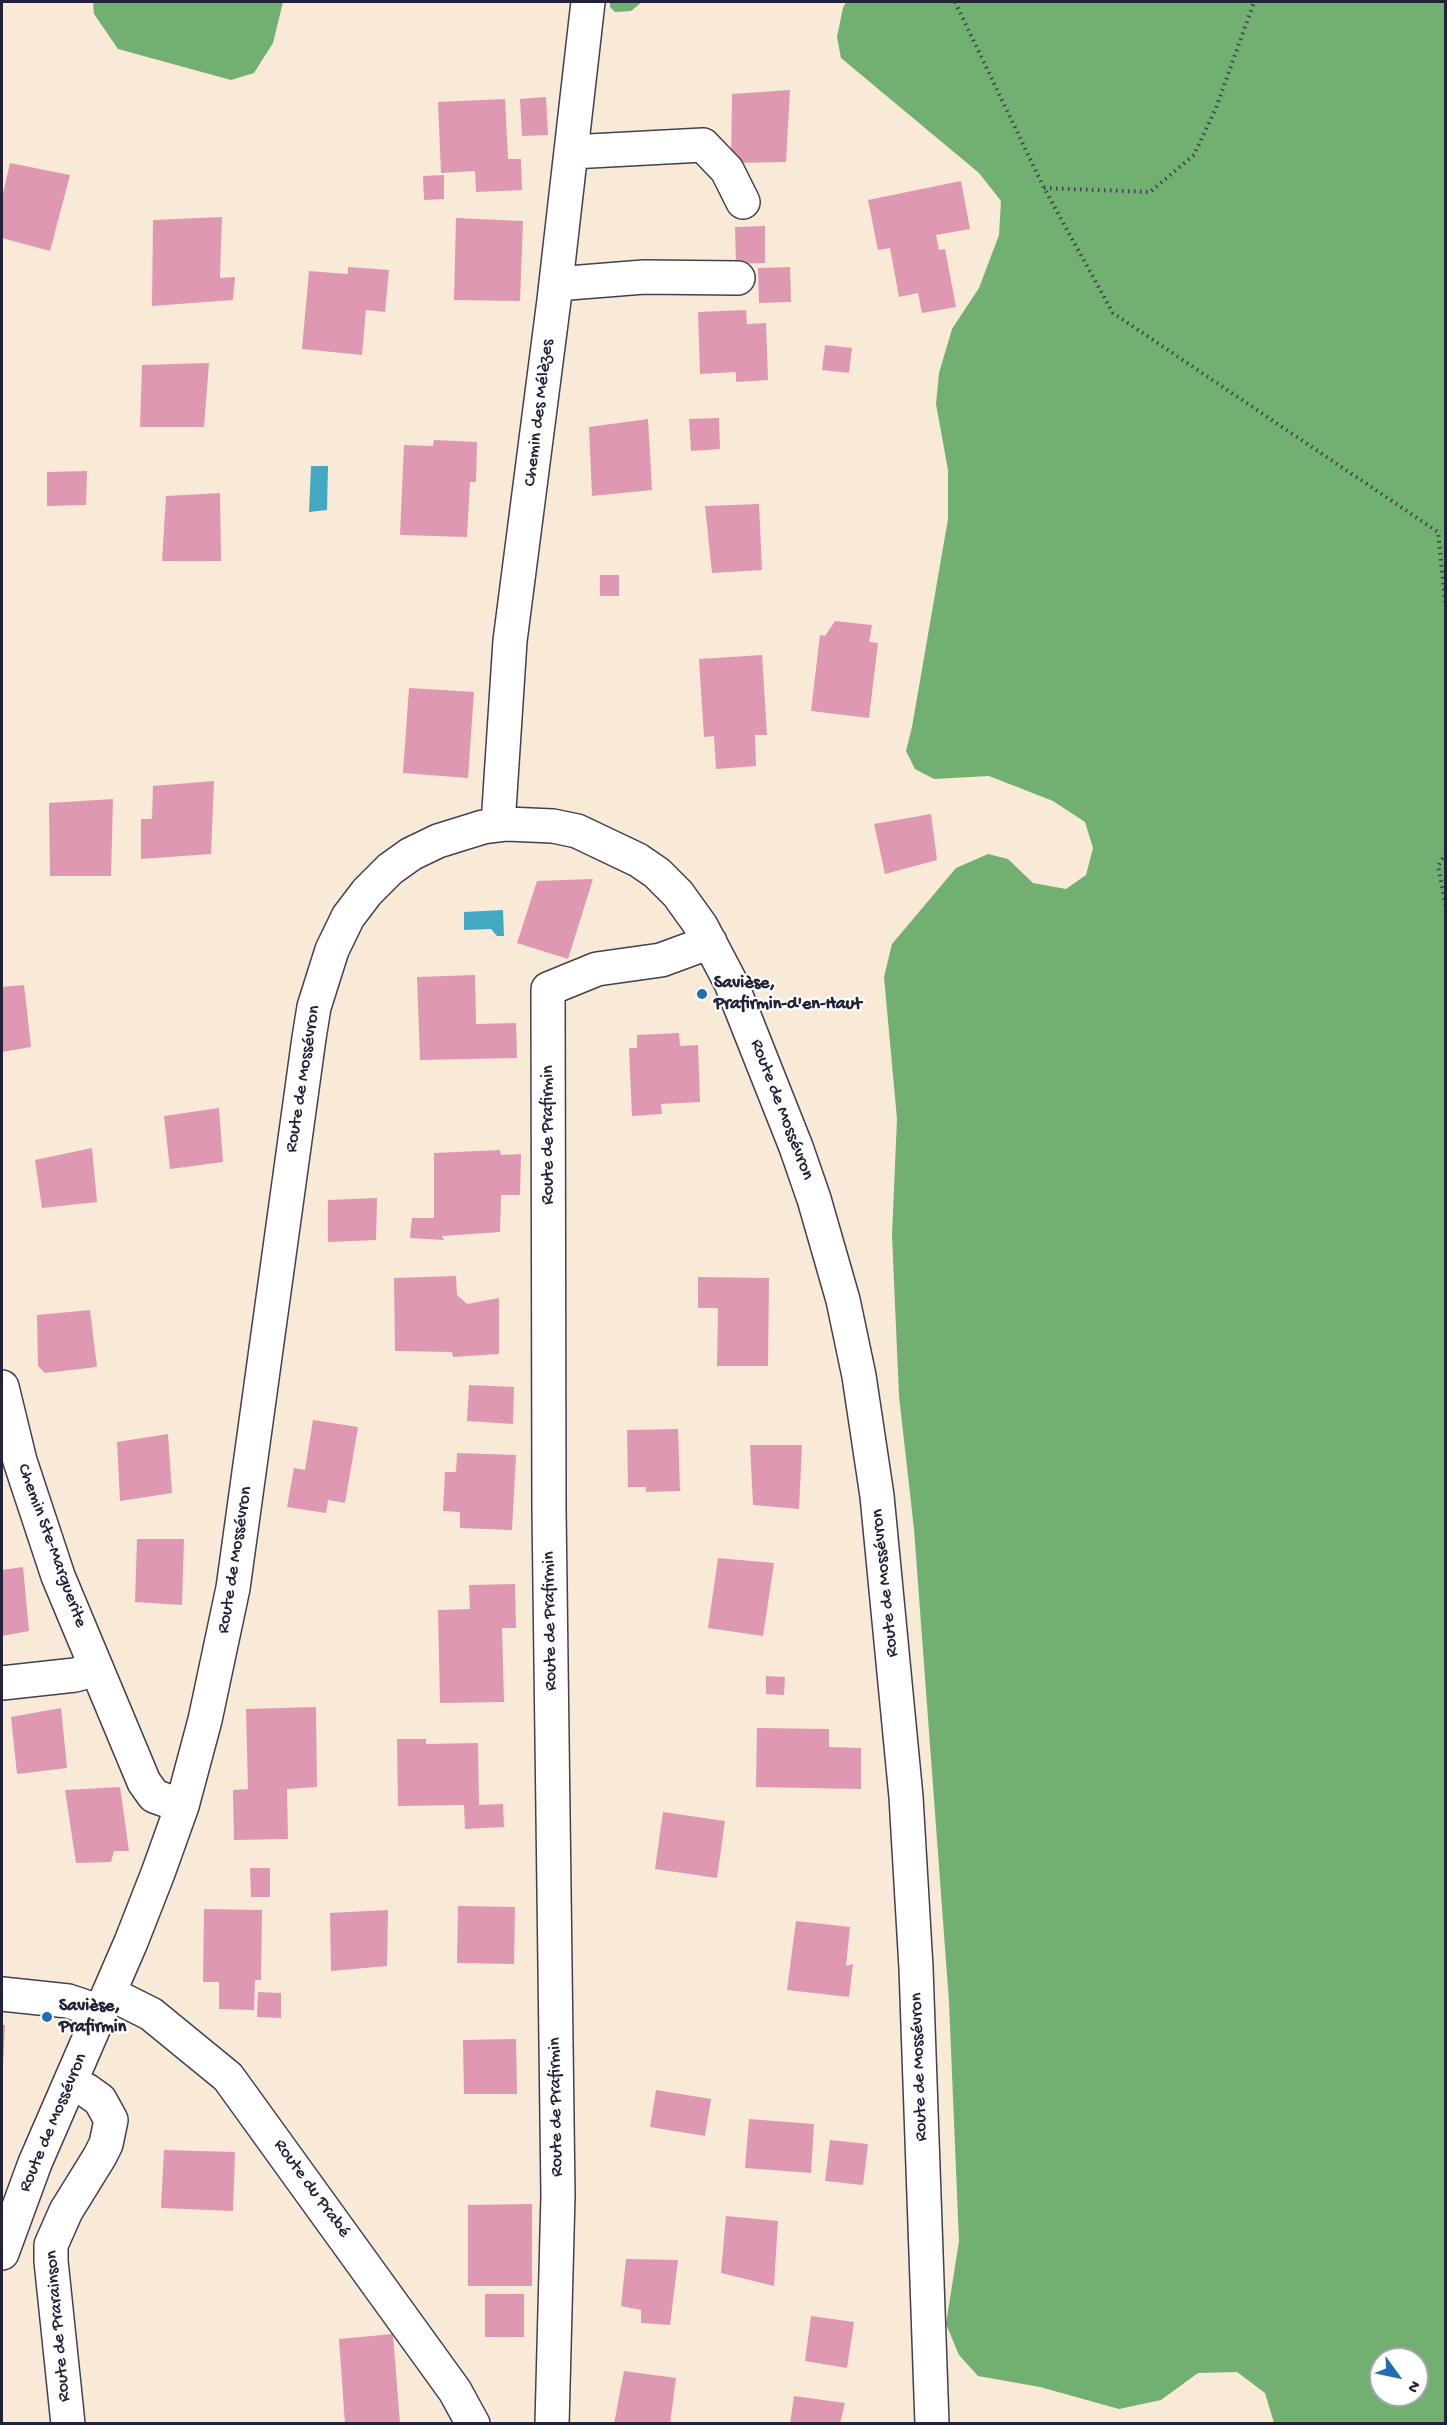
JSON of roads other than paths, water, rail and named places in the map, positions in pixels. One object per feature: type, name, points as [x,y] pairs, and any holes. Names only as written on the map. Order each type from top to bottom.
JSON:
[{"type":"street","name":"Chemin des Mélèzes","points":[[498,825],[510,641],[556,284],[588,2]]},
{"type":"street","points":[[571,152],[703,145],[727,170],[744,202]]},
{"type":"street","points":[[556,284],[644,277],[738,278]]},
{"type":"street","name":"Route de Mossévron","points":[[2,2253],[35,2163],[135,1933],[182,1806],[208,1709],[233,1588],[303,1076],[315,1007],[332,950],[348,917],[367,892],[390,869],[411,854],[438,841],[483,827],[553,826],[577,831],[621,851],[657,873],[692,912],[731,983],[750,1027],[814,1199],[843,1300],[859,1376],[883,1556],[913,1885],[926,2186],[932,2424]]},
{"type":"street","name":"Route de Prafirmin","points":[[552,2424],[558,2194],[549,1509],[548,989],[597,969],[660,960],[710,942]]},
{"type":"street","name":"Chemin Ste-Marguerite","points":[[2,1387],[20,1461],[48,1548],[148,1791],[165,1801],[182,1806]]},
{"type":"street","points":[[2,1683],[75,1675],[97,1669]]},
{"type":"street","name":"Route du Prabé","points":[[2,1994],[68,2001],[105,2002],[151,2014],[228,2077],[455,2391],[473,2424]]},
{"type":"street","name":"Route de Prarainson","points":[[68,2424],[51,2245],[66,2211],[106,2144],[111,2120],[100,2100],[70,2083]]},
{"type":"water","points":[[311,466],[328,466],[327,510],[309,512]]},
{"type":"water","points":[[503,910],[504,936],[497,936],[491,929],[464,930],[464,912]]},
{"type":"place","name":"Savièse, Prafirmin-d'en-Haut","points":[[702,994]]},
{"type":"place","name":"Savièse, Prafirmin","points":[[47,2017]]}]
